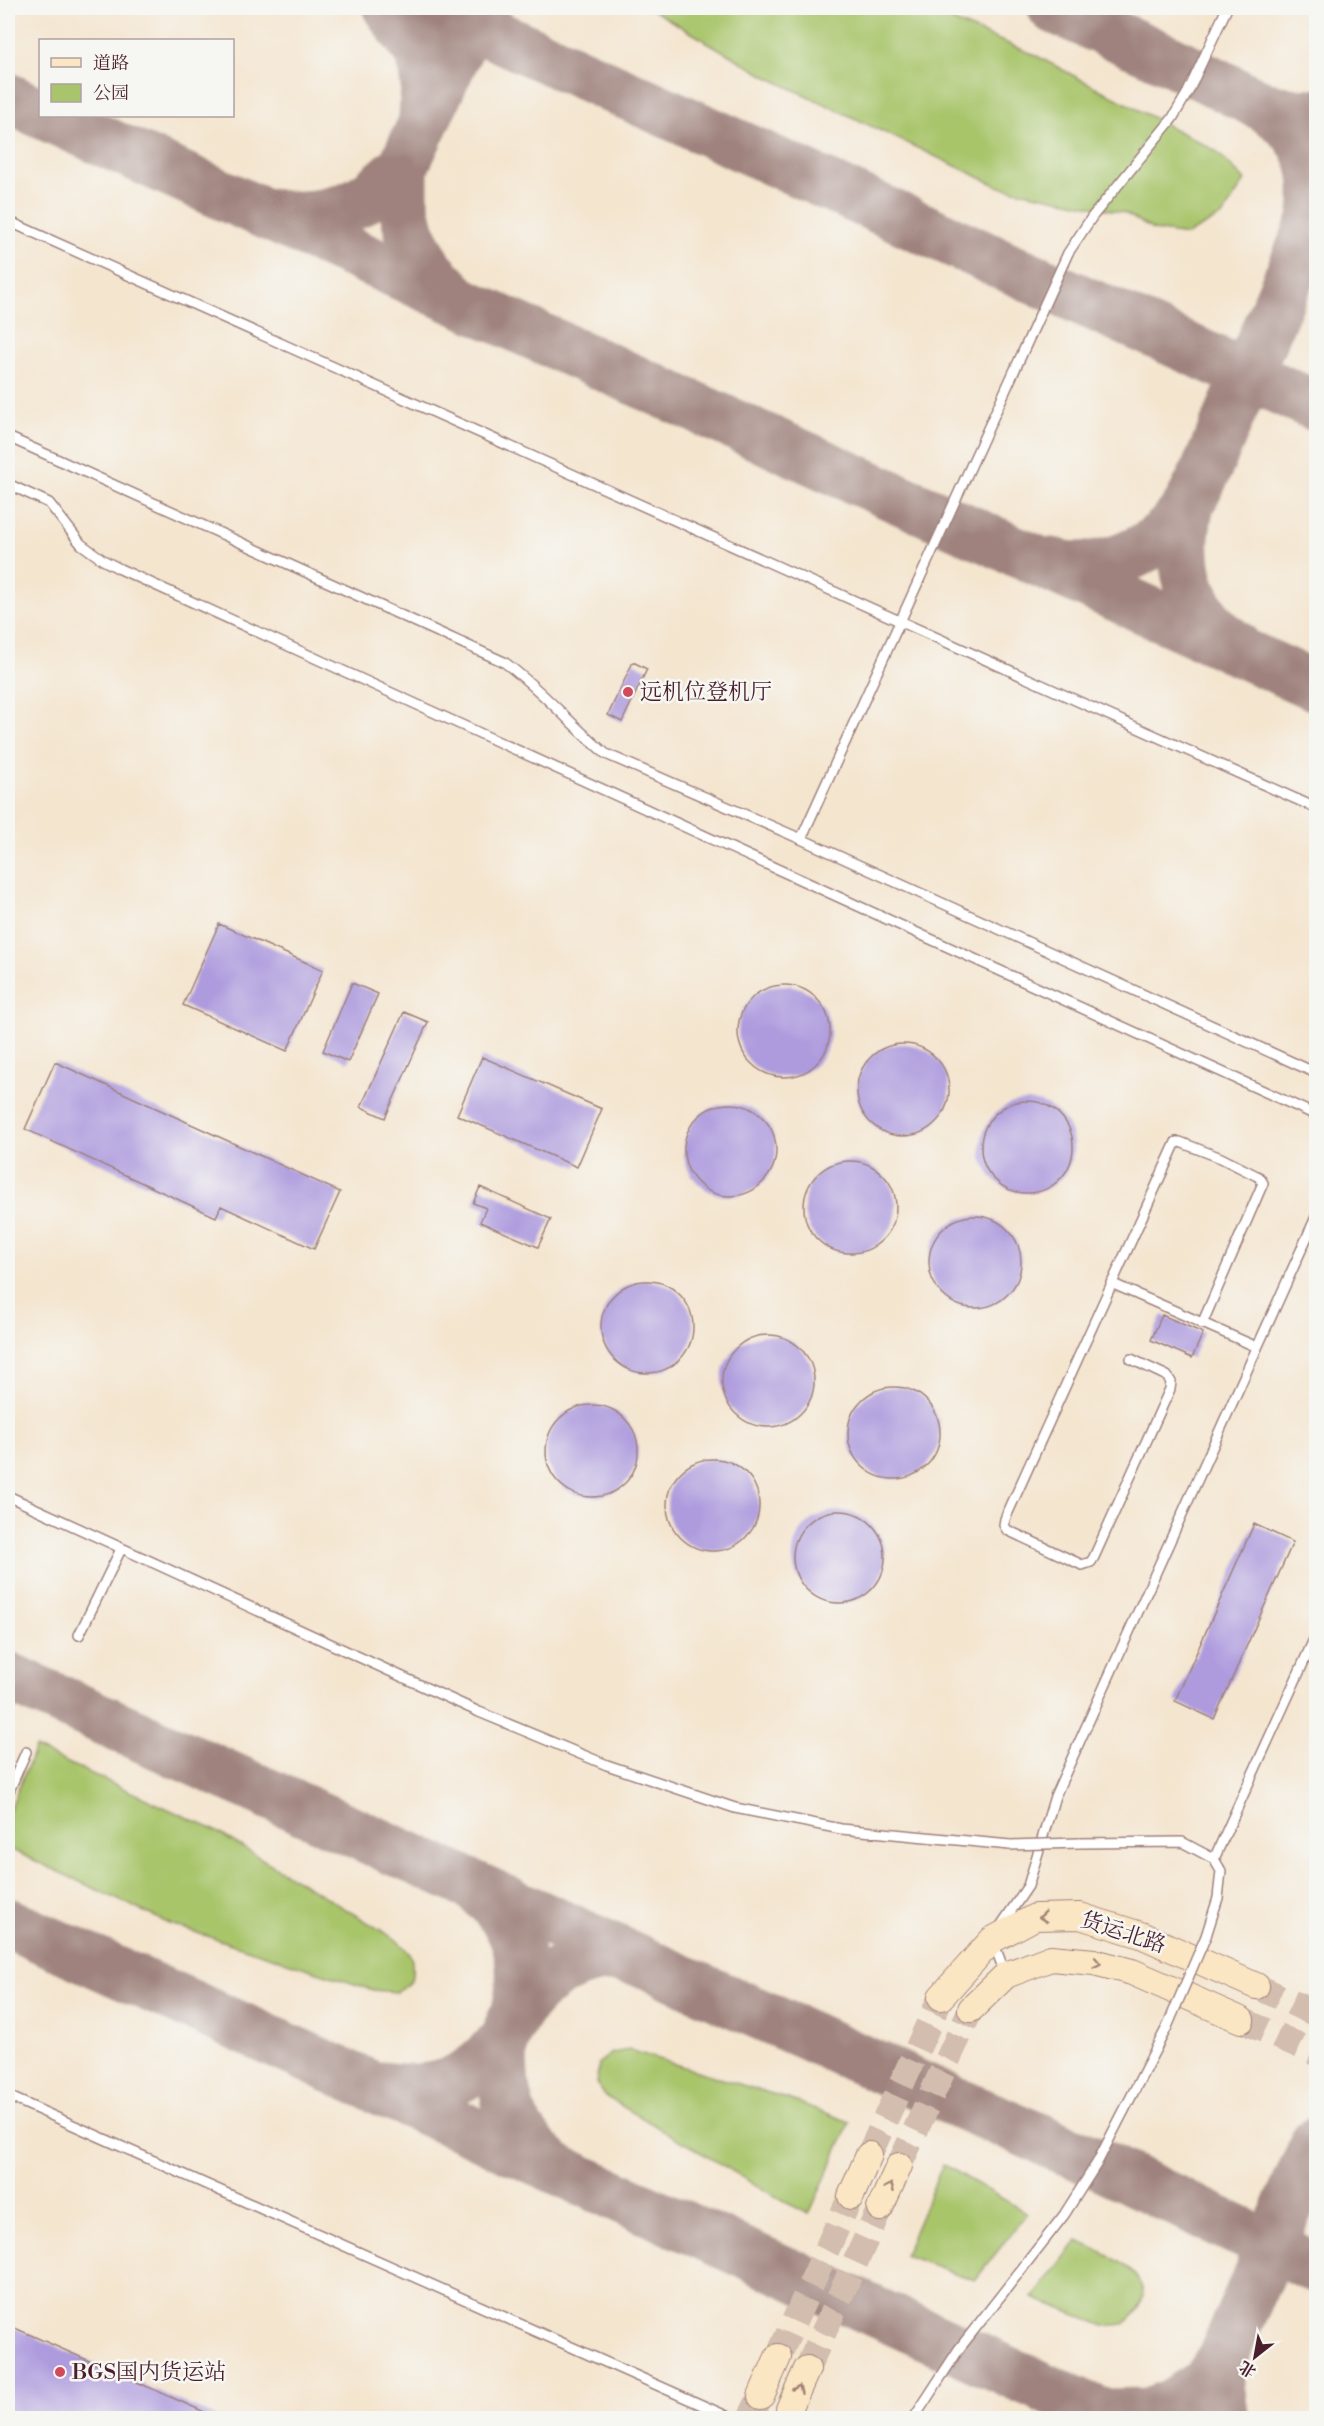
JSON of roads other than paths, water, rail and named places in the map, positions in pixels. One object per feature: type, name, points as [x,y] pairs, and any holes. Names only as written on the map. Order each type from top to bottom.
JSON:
[{"type":"main road","name":"货运北路","points":[[941,1997],[992,1940],[1035,1917],[1080,1916],[1142,1935],[1256,1986]]},
{"type":"main road","name":"货运北路","points":[[971,2009],[1006,1975],[1051,1958],[1094,1962],[1132,1972],[1241,2020]]},
{"type":"main road","points":[[851,2196],[869,2155]]},
{"type":"main road","points":[[880,2208],[899,2166]]},
{"type":"main road","points":[[761,2396],[778,2358]]},
{"type":"main road","points":[[789,2409],[807,2369]]},
{"type":"lane","points":[[801,839],[1068,252],[1092,217],[1172,119],[1188,92],[1227,8]]},
{"type":"lane","points":[[8,221],[1317,808]]},
{"type":"lane","points":[[8,437],[504,662],[529,681],[580,733],[606,754],[801,839],[1317,1073]]},
{"type":"lane","points":[[8,484],[49,503],[81,544],[120,569],[1317,1115]]},
{"type":"lane","points":[[1131,1359],[1167,1376],[1171,1382],[1170,1389],[1094,1557],[1090,1562],[1082,1565],[1007,1530],[1004,1525],[1173,1145],[1180,1142],[1221,1158],[1259,1177],[1263,1183],[1202,1324]]},
{"type":"lane","points":[[1006,1975],[992,1940],[1028,1886],[1055,1796],[1317,1217]]},
{"type":"lane","points":[[1111,1283],[1257,1347]]},
{"type":"lane","points":[[8,1496],[479,1712],[607,1765],[735,1808],[841,1830],[1010,1845],[1182,1842],[1214,1859],[1221,1870],[1218,1899],[1206,1936],[1167,2027],[1097,2163],[1064,2215],[959,2349],[914,2418]]},
{"type":"lane","points":[[79,1635],[121,1549]]},
{"type":"lane","points":[[1214,1859],[1317,1635]]},
{"type":"lane","points":[[8,1793],[26,1752]]},
{"type":"lane","points":[[8,2096],[731,2418]]},
{"type":"tunnel","points":[[1256,1986],[1316,2014]]},
{"type":"tunnel","points":[[869,2155],[941,1997]]},
{"type":"tunnel","points":[[899,2166],[971,2009]]},
{"type":"tunnel","points":[[1241,2020],[1316,2053]]},
{"type":"tunnel","points":[[778,2357],[851,2196]]},
{"type":"tunnel","points":[[807,2369],[880,2208]]},
{"type":"tunnel","points":[[750,2418],[761,2396]]},
{"type":"place","name":"远机位登机厅","points":[[628,692]]},
{"type":"place","name":"BGS国内货运站","points":[[60,2372]]}]
